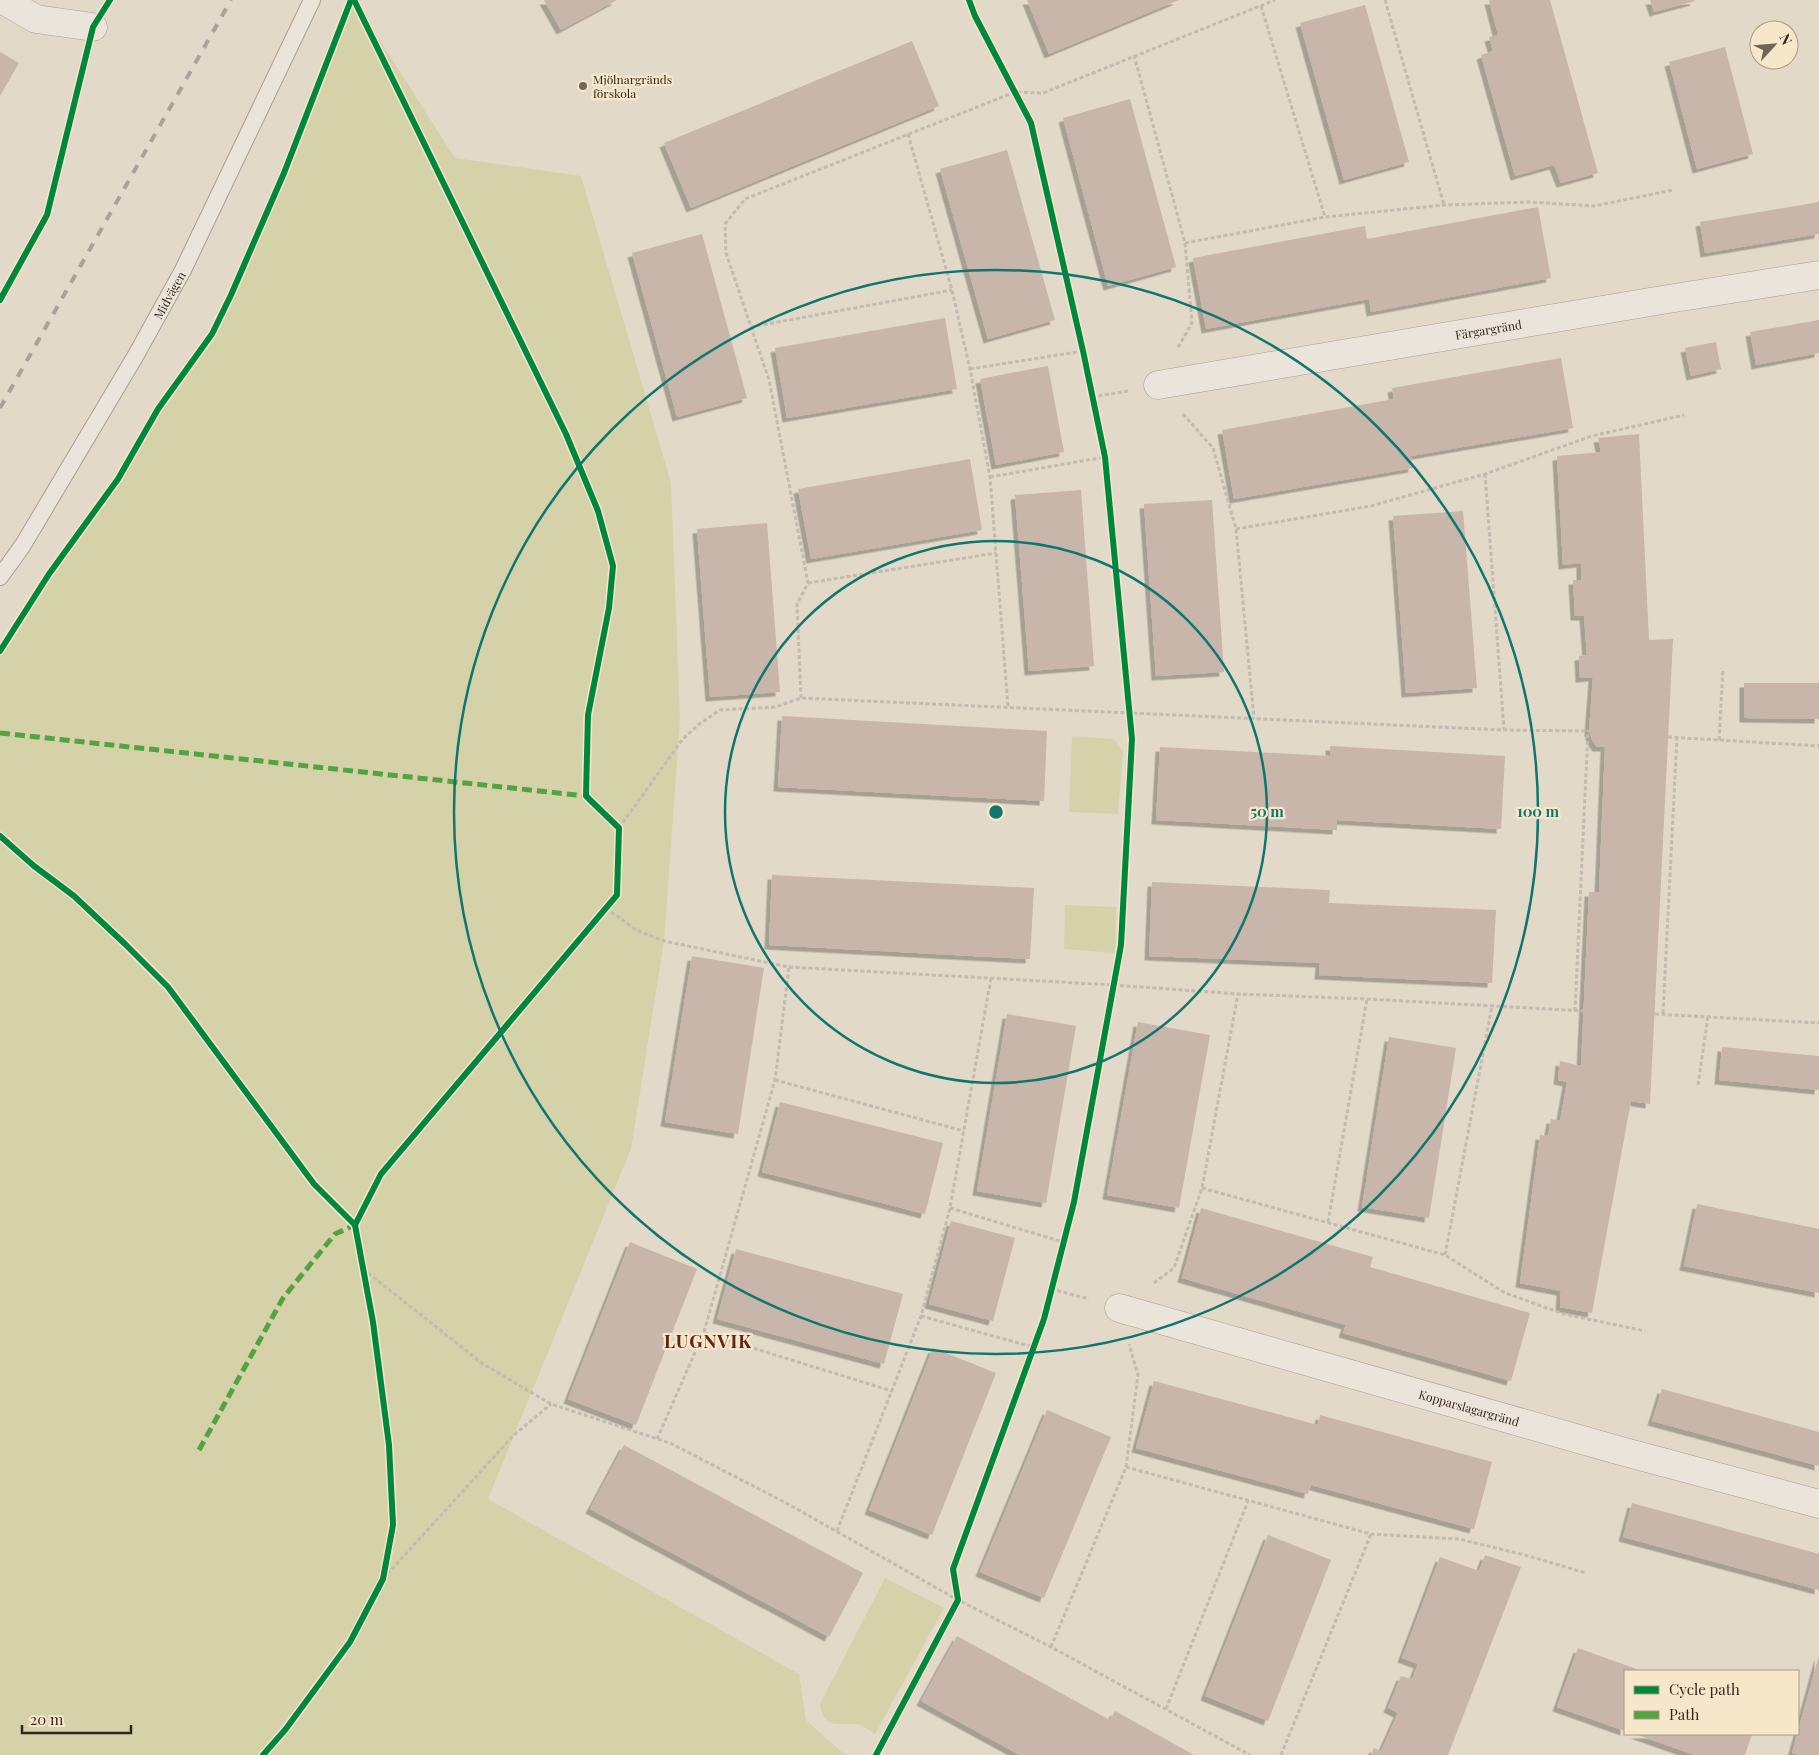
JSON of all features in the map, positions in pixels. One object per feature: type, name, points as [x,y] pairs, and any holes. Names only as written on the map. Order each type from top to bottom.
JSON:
[{"type":"street","points":[[3,0],[36,19],[93,27]]},
{"type":"street","name":"Färgargränd","points":[[1158,385],[1819,275]]},
{"type":"street","name":"Kopparslagargränd","points":[[1118,1308],[1612,1448],[1819,1504]]},
{"type":"lane","name":"Midvägen","points":[[0,577],[24,545],[136,355],[178,279],[312,0]]},
{"type":"path","points":[[801,698],[797,604],[808,583],[769,380],[726,253],[725,224],[745,200],[1015,92],[1043,93],[1275,0]]},
{"type":"path","points":[[1385,0],[1444,204]]},
{"type":"path","points":[[1261,6],[1325,217]]},
{"type":"path","points":[[908,134],[952,290],[970,369],[990,477],[1008,706]]},
{"type":"path","points":[[1185,242],[1325,217],[1444,204],[1530,202],[1594,206],[1673,190]]},
{"type":"path","points":[[750,327],[952,290]]},
{"type":"path","points":[[970,369],[1083,350]]},
{"type":"path","points":[[1236,529],[1371,506],[1485,474],[1592,436],[1684,415]]},
{"type":"path","points":[[990,477],[1105,457]]},
{"type":"path","points":[[1485,474],[1504,730]]},
{"type":"path","points":[[808,583],[996,553]]},
{"type":"path","points":[[1720,740],[1722,669]]},
{"type":"path","points":[[619,837],[619,828],[682,740],[698,725],[720,710],[775,707],[801,698],[1504,730],[1589,731],[1575,1010]]},
{"type":"path","points":[[1668,737],[1819,746]]},
{"type":"path","points":[[1663,1013],[1677,737]]},
{"type":"path","points":[[613,822],[619,828]]},
{"type":"path","points":[[600,916],[612,902]]},
{"type":"path","points":[[606,908],[636,930],[664,941],[789,967],[1238,994],[1584,1011]]},
{"type":"path","points":[[658,1439],[704,1332],[774,1080],[789,967]]},
{"type":"path","points":[[836,1531],[921,1316],[950,1208],[991,978]]},
{"type":"path","points":[[1328,1223],[1367,999]]},
{"type":"path","points":[[1445,1255],[1492,1006]]},
{"type":"path","points":[[1655,1014],[1819,1023]]},
{"type":"path","points":[[1698,1086],[1708,1016]]},
{"type":"path","points":[[774,1080],[964,1131]]},
{"type":"path","points":[[1202,1188],[1445,1255],[1505,1294],[1564,1314],[1645,1330]]},
{"type":"path","points":[[950,1208],[1063,1242]]},
{"type":"path","points":[[361,1260],[365,1278]]},
{"type":"path","points":[[363,1269],[483,1364],[551,1404],[670,1443],[788,1504],[958,1600],[1051,1647],[1250,1755]]},
{"type":"path","points":[[1051,1288],[1118,1308]]},
{"type":"path","points":[[921,1316],[1033,1347]]},
{"type":"path","points":[[704,1332],[892,1391]]},
{"type":"path","points":[[379,1587],[383,1579],[513,1436],[551,1404]]},
{"type":"path","points":[[1126,1467],[1370,1534],[1459,1539],[1525,1554],[1586,1573]]},
{"type":"path","points":[[1166,1709],[1248,1501]]},
{"type":"path","points":[[1281,1755],[1370,1534]]},
{"type":"path","points":[[383,1579],[386,1561]]},
{"type":"shaded area","points":[[351,0],[354,0],[455,158],[581,176],[671,483],[680,720],[664,941],[631,1149],[488,1499],[799,1674],[806,1720],[845,1755],[0,1755],[0,646],[212,333]]},
{"type":"shaded area","points":[[1072,736],[1114,739],[1123,752],[1118,814],[1069,812]]},
{"type":"shaded area","points":[[1065,905],[1116,907],[1115,953],[1064,949]]},
{"type":"shaded area","points":[[885,1578],[944,1608],[875,1734],[859,1725],[828,1722],[822,1713],[820,1704]]},
{"type":"building","points":[[544,0],[617,0],[561,30]]},
{"type":"building","points":[[1027,0],[1179,0],[1049,54]]},
{"type":"building","points":[[1489,0],[1550,0],[1598,173],[1561,183],[1554,165],[1515,176],[1481,55],[1493,51],[1489,37],[1498,35]]},
{"type":"building","points":[[1650,0],[1695,0],[1695,1],[1654,12]]},
{"type":"building","points":[[1365,5],[1409,162],[1344,180],[1300,23]]},
{"type":"building","points":[[912,41],[939,106],[691,208],[664,143]]},
{"type":"building","points":[[1725,47],[1753,154],[1697,169],[1669,62]]},
{"type":"building","points":[[0,52],[19,63],[0,96]]},
{"type":"building","points":[[1130,99],[1176,267],[1108,286],[1063,118]]},
{"type":"building","points":[[1007,150],[1055,320],[988,339],[940,169]]},
{"type":"building","points":[[1819,202],[1819,234],[1705,253],[1700,222]]},
{"type":"building","points":[[1538,207],[1551,278],[1371,312],[1369,299],[1206,329],[1193,258],[1365,226],[1367,239]]},
{"type":"building","points":[[702,234],[747,398],[677,417],[632,253]]},
{"type":"building","points":[[945,318],[957,389],[787,418],[775,348]]},
{"type":"building","points":[[1819,320],[1819,353],[1756,365],[1750,332]]},
{"type":"building","points":[[1716,342],[1721,369],[1691,376],[1685,348]]},
{"type":"building","points":[[1561,358],[1573,428],[1411,456],[1413,468],[1234,499],[1222,430],[1394,399],[1392,388]]},
{"type":"building","points":[[1048,366],[1064,452],[996,465],[980,379]]},
{"type":"building","points":[[1639,434],[1649,640],[1673,639],[1650,1104],[1631,1101],[1592,1313],[1560,1307],[1561,1291],[1520,1283],[1540,1135],[1548,1136],[1551,1119],[1560,1121],[1567,1082],[1558,1080],[1560,1061],[1581,1066],[1589,892],[1599,892],[1605,747],[1597,747],[1589,731],[1593,677],[1580,678],[1579,656],[1587,655],[1584,616],[1575,616],[1573,580],[1581,580],[1581,563],[1563,565],[1557,456],[1601,452],[1598,438]]},
{"type":"building","points":[[970,459],[982,530],[811,559],[798,489]]},
{"type":"building","points":[[1081,490],[1094,666],[1029,671],[1015,495]]},
{"type":"building","points":[[1212,500],[1224,672],[1156,676],[1144,504]]},
{"type":"building","points":[[1463,511],[1477,688],[1406,693],[1393,516]]},
{"type":"building","points":[[767,523],[780,692],[710,697],[697,529]]},
{"type":"building","points":[[1744,683],[1819,683],[1819,719],[1744,718]]},
{"type":"building","points":[[782,716],[1047,731],[1044,801],[778,787]]},
{"type":"building","points":[[1330,746],[1505,756],[1501,829],[1337,820],[1337,830],[1156,820],[1160,747],[1330,756]]},
{"type":"building","points":[[772,875],[1034,888],[1030,959],[769,945]]},
{"type":"building","points":[[1152,882],[1330,890],[1329,903],[1496,910],[1492,983],[1319,975],[1320,963],[1149,956]]},
{"type":"building","points":[[692,956],[764,968],[738,1134],[665,1122]]},
{"type":"building","points":[[1007,1014],[1076,1026],[1046,1203],[977,1191]]},
{"type":"building","points":[[1138,1022],[1210,1035],[1179,1208],[1107,1195]]},
{"type":"building","points":[[1389,1037],[1456,1048],[1429,1218],[1362,1207]]},
{"type":"building","points":[[1722,1047],[1819,1056],[1819,1090],[1719,1080]]},
{"type":"building","points":[[780,1102],[943,1143],[925,1214],[762,1172]]},
{"type":"building","points":[[1697,1204],[1819,1229],[1819,1293],[1684,1266]]},
{"type":"building","points":[[1201,1208],[1373,1257],[1370,1267],[1530,1313],[1511,1381],[1343,1333],[1346,1325],[1182,1278]]},
{"type":"building","points":[[951,1221],[1015,1238],[993,1321],[929,1304]]},
{"type":"building","points":[[630,1242],[697,1269],[636,1425],[568,1399]]},
{"type":"building","points":[[736,1249],[903,1294],[884,1364],[717,1319]]},
{"type":"building","points":[[933,1348],[996,1373],[932,1535],[869,1510]]},
{"type":"building","points":[[1154,1381],[1318,1425],[1320,1415],[1492,1462],[1474,1529],[1311,1485],[1308,1494],[1136,1448]]},
{"type":"building","points":[[1662,1389],[1819,1432],[1819,1466],[1652,1421]]},
{"type":"building","points":[[1047,1410],[1111,1437],[1044,1598],[980,1572]]},
{"type":"building","points":[[624,1445],[863,1573],[829,1637],[590,1509]]},
{"type":"building","points":[[1632,1503],[1819,1554],[1819,1590],[1623,1537]]},
{"type":"building","points":[[1268,1535],[1331,1560],[1268,1721],[1205,1696]]},
{"type":"building","points":[[1485,1555],[1521,1567],[1448,1755],[1371,1755],[1374,1748],[1381,1751],[1398,1713],[1388,1708],[1401,1676],[1412,1679],[1418,1664],[1402,1658],[1440,1557],[1479,1571]]},
{"type":"building","points":[[957,1636],[1110,1720],[1115,1711],[1194,1755],[1020,1755],[921,1701]]},
{"type":"building","points":[[1578,1648],[1639,1670],[1624,1670],[1624,1731],[1557,1707]]},
{"type":"building","points":[[1819,1655],[1819,1755],[1792,1753],[1797,1735],[1799,1735],[1799,1728]]},
{"type":"building","points":[[1638,1735],[1752,1735],[1745,1755],[1695,1755]]},
{"type":"railway","points":[[0,408],[231,0]]},
{"type":"marked path","points":[[0,733],[586,796]]},
{"type":"marked path","points":[[199,1450],[283,1298],[335,1234],[355,1225]]},
{"type":"cycle path","points":[[0,300],[47,215],[93,27],[110,0]]},
{"type":"cycle path","points":[[0,651],[49,574],[118,479],[158,409],[212,334],[284,173],[351,0]]},
{"type":"cycle path","points":[[263,1755],[285,1730],[350,1642],[383,1579],[393,1525],[389,1445],[373,1322],[355,1225],[381,1174],[617,895],[619,828],[586,796],[588,715],[609,608],[613,566],[598,511],[566,434],[354,0]]},
{"type":"cycle path","points":[[876,1755],[958,1600],[953,1569],[1044,1319],[1074,1202],[1121,945],[1132,739],[1105,457],[1083,351],[1031,123],[975,16],[969,0]]},
{"type":"cycle path","points":[[0,836],[34,866],[74,896],[168,987],[314,1184],[355,1225]]},
{"type":"place","name":"Mjölnargränds förskola","points":[[583,86]]},
{"type":"district","name":"LUGNVIK","points":[[708,1341]]}]
